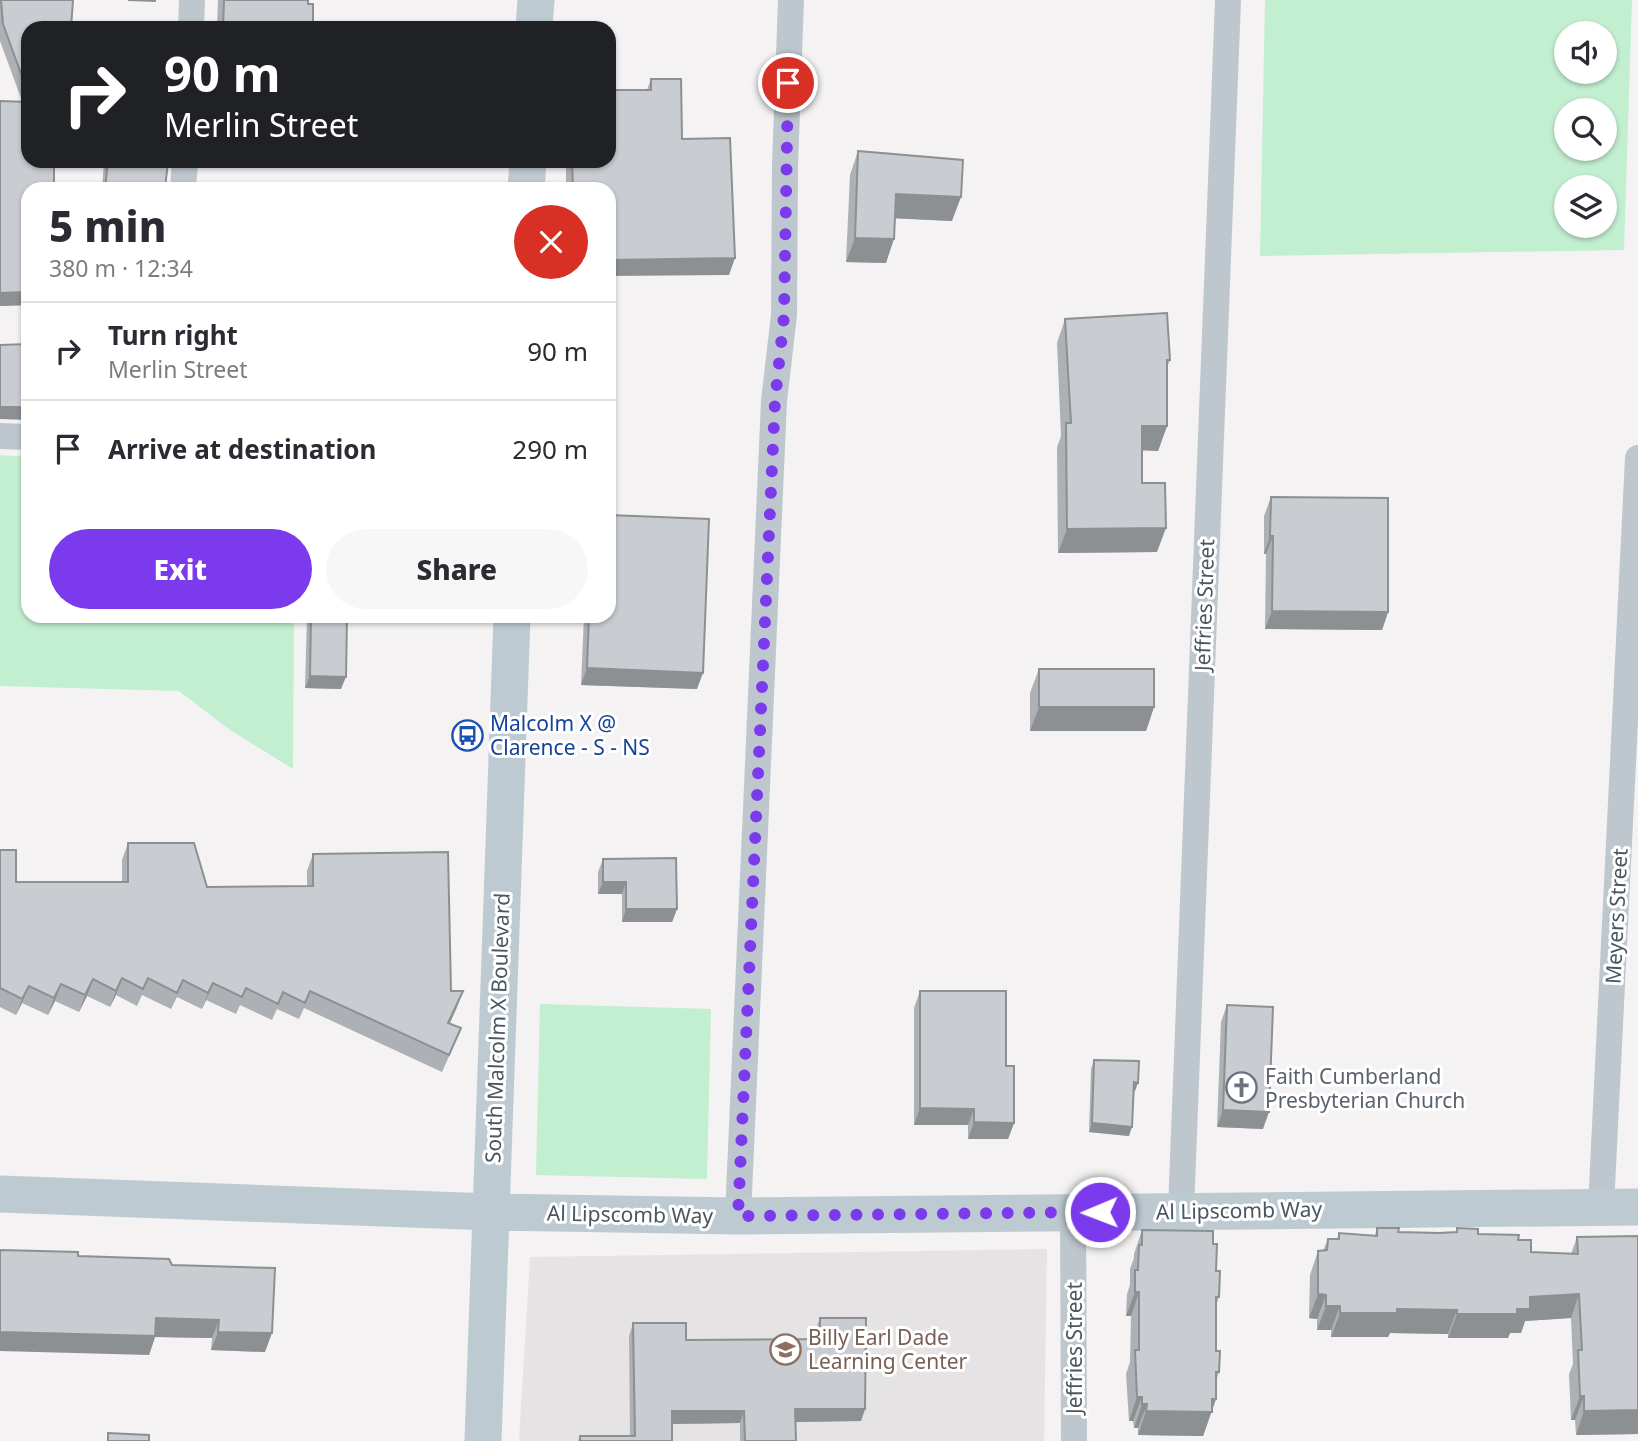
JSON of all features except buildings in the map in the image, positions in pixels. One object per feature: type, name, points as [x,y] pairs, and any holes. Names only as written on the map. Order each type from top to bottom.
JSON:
[{"type":"street","points":[[191,21],[192,0]]},
{"type":"street","points":[[534,21],[536,0]]},
{"type":"street","points":[[738,1216],[775,401],[784,316],[785,166],[791,0]]},
{"type":"street","name":"Jeffries Street","points":[[1181,1210],[1228,0]]},
{"type":"street","points":[[0,436],[21,438]]},
{"type":"street","name":"Meyers Street","points":[[1601,1207],[1638,458]]},
{"type":"street","name":"South Malcolm X Boulevard","points":[[483,1441],[512,623]]},
{"type":"street","name":"Al Lipscomb Way","points":[[0,1194],[491,1212],[738,1216],[1638,1207]]},
{"type":"street","name":"Jeffries Street","points":[[1073,1212],[1074,1441]]},
{"type":"shaded area","name":"Billy Earl Dade Learning Center","points":[[1047,1249],[1044,1441],[519,1441],[530,1257]]},
{"type":"green space","points":[[1265,0],[1632,0],[1624,250],[1260,256]]},
{"type":"green space","points":[[0,455],[21,456],[21,623],[294,623],[293,769],[230,730],[179,691],[0,686]]},
{"type":"green space","points":[[540,1004],[711,1009],[707,1179],[536,1175]]},
{"type":"place","name":"Malcolm X @ Clarence - S - NS","points":[[467,735]]},
{"type":"place","name":"Faith Cumberland Presbyterian Church","points":[[1242,1088]]},
{"type":"place","name":"Billy Earl Dade Learning Center","points":[[785,1349]]},
{"type":"route","points":[[788,83],[784,316],[775,401],[738,1216],[1100,1212]]}]
